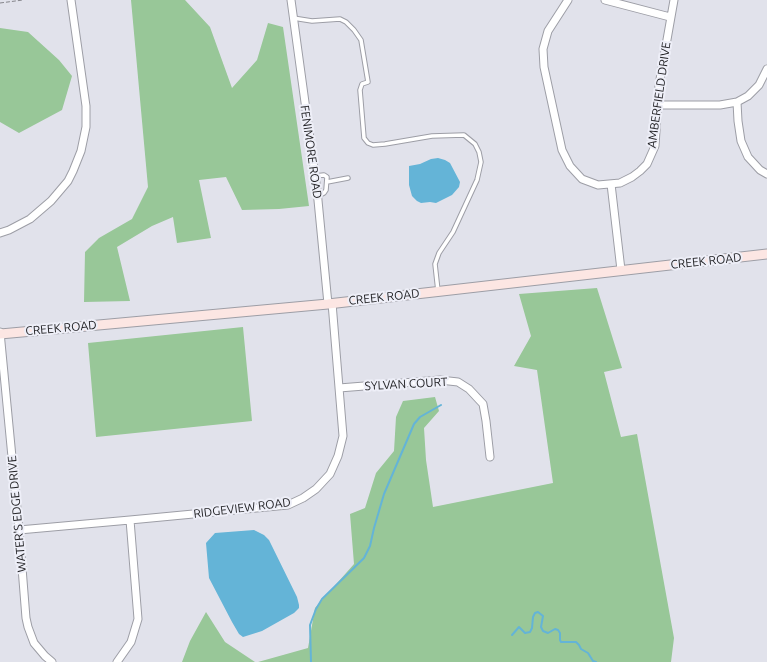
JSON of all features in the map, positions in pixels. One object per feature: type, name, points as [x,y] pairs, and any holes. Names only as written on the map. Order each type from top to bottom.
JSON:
[{"type":"main road","name":"CREEK ROAD","points":[[0,333],[330,303],[767,254]]},
{"type":"street","points":[[0,234],[30,219],[52,201],[68,181],[81,151],[86,127],[86,106],[71,0]]},
{"type":"street","name":"FENIMORE ROAD","points":[[291,0],[318,196],[330,303]]},
{"type":"street","name":"AMBERFIELD DRIVE","points":[[568,0],[548,31],[543,49],[544,67],[562,150],[570,166],[582,178],[589,182],[598,184],[620,183],[632,177],[647,164],[654,146],[658,86],[674,0]]},
{"type":"street","points":[[606,0],[670,17]]},
{"type":"street","points":[[657,105],[720,105],[737,102],[748,96],[759,85],[767,69]]},
{"type":"street","points":[[737,102],[741,141],[748,157],[760,170],[767,174]]},
{"type":"street","points":[[611,184],[620,270]]},
{"type":"street","name":"RIDGEVIEW ROAD","points":[[19,530],[288,505],[303,498],[316,489],[330,474],[338,456],[343,436],[330,303]]},
{"type":"street","name":"WATER'S EDGE DRIVE","points":[[0,333],[28,627],[34,642],[52,662]]},
{"type":"street","name":"SYLVAN COURT","points":[[339,388],[440,380],[458,382],[469,389],[483,404],[490,457]]},
{"type":"street","points":[[117,662],[132,642],[138,619],[130,520]]},
{"type":"lane","points":[[293,18],[312,21],[340,19],[346,22],[354,30],[361,40],[368,82],[362,84],[360,90],[364,138],[368,143],[373,145],[385,144],[432,136],[464,135],[475,144],[479,152],[481,162],[477,180],[453,232],[439,253],[435,264],[438,291]]},
{"type":"lane","points":[[315,176],[324,175],[327,177],[326,190],[324,194],[318,196]]},
{"type":"lane","points":[[327,182],[348,178]]},
{"type":"path","points":[[0,3],[23,0]]},
{"type":"green space","points":[[131,0],[185,0],[210,27],[232,88],[257,60],[268,23],[283,27],[309,206],[279,209],[242,210],[226,177],[199,180],[211,238],[177,243],[173,217],[152,226],[117,247],[130,301],[84,302],[85,252],[99,238],[132,219],[148,187]]},
{"type":"green space","points":[[0,28],[28,32],[59,60],[72,76],[62,110],[19,133],[0,122]]},
{"type":"green space","points":[[597,288],[622,368],[604,372],[621,437],[637,434],[674,638],[671,662],[258,662],[308,648],[315,608],[354,564],[350,514],[365,508],[376,473],[394,451],[396,417],[403,401],[435,397],[439,411],[424,428],[426,460],[433,507],[553,483],[537,370],[514,366],[531,336],[519,294]]},
{"type":"green space","points":[[243,327],[252,421],[96,437],[88,343]]},
{"type":"green space","points":[[206,612],[225,642],[255,662],[182,662],[190,641]]},
{"type":"water","points":[[438,158],[450,163],[460,182],[459,187],[452,195],[436,203],[421,203],[412,196],[409,185],[409,166]]},
{"type":"water","points":[[254,530],[264,535],[269,540],[297,597],[299,608],[294,613],[262,631],[243,637],[239,634],[232,622],[209,578],[206,543],[215,533]]},
{"type":"waterway","points":[[311,662],[310,625],[316,609],[322,599],[364,558],[370,546],[384,494],[414,424],[420,417],[441,405]]},
{"type":"waterway","points":[[512,635],[519,627],[525,633],[530,632],[533,617],[535,613],[538,612],[543,616],[541,627],[543,631],[548,633],[555,629],[558,630],[560,633],[561,642],[576,642],[581,649],[588,653],[593,661],[596,662]]}]
